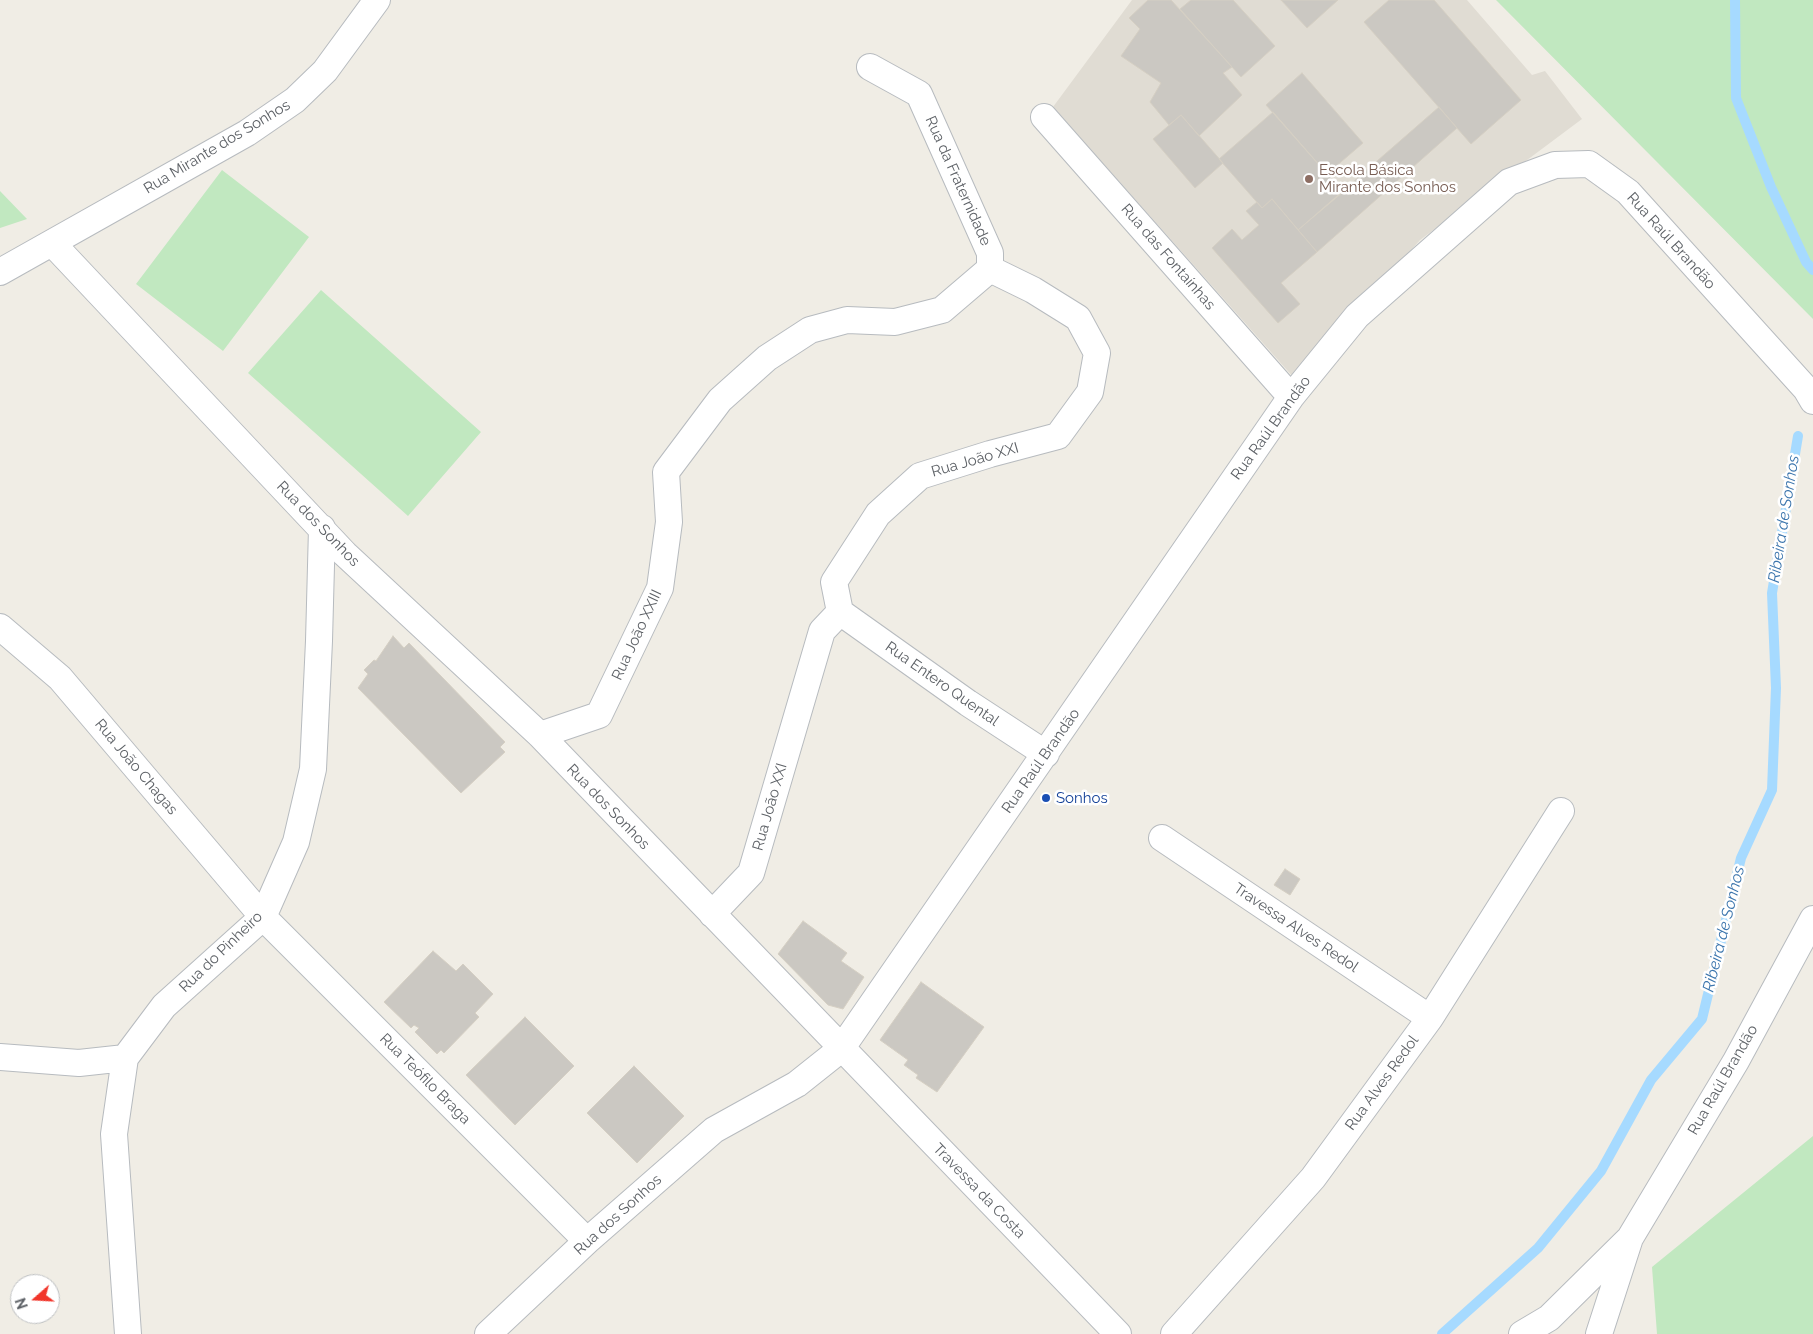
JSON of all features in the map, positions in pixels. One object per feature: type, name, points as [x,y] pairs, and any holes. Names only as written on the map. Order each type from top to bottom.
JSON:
[{"type":"street","name":"Rua Mirante dos Sonhos","points":[[0,272],[53,244],[247,133],[295,100],[325,72],[377,0]]},
{"type":"street","name":"Rua da Fraternidade","points":[[870,67],[919,94],[990,252],[990,270]]},
{"type":"street","name":"Rua das Fontaínhas","points":[[1044,117],[1291,397]]},
{"type":"street","name":"Rua Raúl Brandão","points":[[841,1048],[1291,397],[1357,316],[1509,182],[1555,165],[1589,164],[1628,192],[1806,389],[1813,401]]},
{"type":"street","name":"Rua dos Sonhos","points":[[53,244],[345,554],[540,735],[841,1048],[797,1084],[714,1130],[587,1241],[488,1334]]},
{"type":"street","name":"Rua João XXI","points":[[712,914],[751,873],[822,631],[840,612],[834,582],[878,514],[920,476],[990,454],[1058,436],[1090,392],[1097,353],[1078,318],[1033,290],[990,270]]},
{"type":"street","name":"Rua João XXIII","points":[[540,735],[599,715],[660,588],[668,522],[666,472],[720,400],[767,358],[810,330],[846,320],[895,322],[942,310],[990,270]]},
{"type":"street","name":"Rua do Pinheiro","points":[[128,1334],[114,1134],[125,1058],[164,1006],[262,917],[296,842],[312,770],[319,641],[322,528]]},
{"type":"street","name":"Rua Entero Quental","points":[[840,612],[960,697],[1046,754]]},
{"type":"street","name":"Rua João Chagas","points":[[0,627],[60,678],[262,917]]},
{"type":"street","name":"Rua Alves Redol","points":[[1174,1334],[1313,1178],[1430,1018],[1561,811]]},
{"type":"street","name":"Travessa Alves Redol","points":[[1162,838],[1430,1018]]},
{"type":"street","name":"Rua Teófilo Braga","points":[[262,917],[587,1241]]},
{"type":"street","name":"Rua Raúl Brandão","points":[[1599,1334],[1630,1238],[1736,1061],[1813,919]]},
{"type":"street","name":"Travessa da Costa","points":[[841,1048],[1118,1334]]},
{"type":"street","points":[[0,1057],[79,1063],[125,1058]]},
{"type":"street","name":"Rua Raúl Brandão","points":[[1522,1334],[1549,1318],[1630,1238]]},
{"type":"shaded area","name":"Escola Básica Mirante dos Sonhos","points":[[1132,0],[1467,0],[1532,75],[1545,71],[1582,119],[1420,240],[1295,379],[1053,107]]},
{"type":"green space","points":[[1496,0],[1813,0],[1813,319]]},
{"type":"green space","points":[[222,170],[309,237],[223,351],[136,284]]},
{"type":"green space","points":[[0,191],[27,219],[0,228]]},
{"type":"green space","points":[[321,290],[481,432],[408,516],[248,373]]},
{"type":"green space","points":[[1813,1136],[1813,1334],[1657,1334],[1652,1267]]},
{"type":"building","points":[[1148,0],[1171,0],[1232,67],[1223,73],[1242,95],[1199,136],[1181,115],[1169,125],[1150,102],[1161,83],[1121,56],[1140,29],[1129,18]]},
{"type":"building","points":[[1191,0],[1233,0],[1275,46],[1241,77],[1180,9]]},
{"type":"building","points":[[1281,0],[1338,0],[1307,28]]},
{"type":"building","points":[[1389,0],[1434,0],[1521,100],[1471,144],[1364,22]]},
{"type":"building","points":[[1302,73],[1363,143],[1327,174],[1266,105]]},
{"type":"building","points":[[1439,107],[1457,128],[1317,252],[1298,230]]},
{"type":"building","points":[[1273,112],[1343,192],[1298,230],[1272,199],[1262,208],[1219,159]]},
{"type":"building","points":[[1181,115],[1223,163],[1195,188],[1153,139]]},
{"type":"building","points":[[1272,199],[1317,252],[1281,283],[1300,304],[1278,323],[1212,248],[1232,229],[1242,240],[1259,225],[1246,211],[1257,202],[1262,208]]},
{"type":"building","points":[[393,636],[404,648],[409,643],[505,742],[500,747],[505,752],[461,793],[358,688],[368,674],[364,670],[374,660],[376,661]]},
{"type":"building","points":[[1285,869],[1300,879],[1290,895],[1274,885]]},
{"type":"building","points":[[803,921],[847,953],[841,961],[864,977],[843,1009],[828,1005],[778,954]]},
{"type":"building","points":[[433,951],[456,971],[463,964],[493,994],[475,1013],[479,1017],[444,1053],[441,1050],[437,1054],[415,1032],[419,1028],[414,1025],[411,1028],[384,1002]]},
{"type":"building","points":[[921,982],[984,1027],[937,1092],[916,1078],[918,1075],[904,1065],[908,1060],[880,1040]]},
{"type":"building","points":[[525,1017],[574,1066],[515,1125],[466,1075]]},
{"type":"building","points":[[634,1066],[684,1116],[637,1163],[587,1113]]},
{"type":"waterway","name":"Ribeira de Sonhos","points":[[1735,0],[1736,98],[1771,187],[1806,262],[1813,270]]},
{"type":"waterway","name":"Ribeira de Sonhos","points":[[1442,1334],[1538,1248],[1601,1171],[1651,1080],[1702,1019],[1741,858],[1772,790],[1776,688],[1772,593],[1798,436]]},
{"type":"place","name":"Escola Básica Mirante dos Sonhos","points":[[1309,179]]},
{"type":"place","name":"Sonhos","points":[[1046,798]]}]
